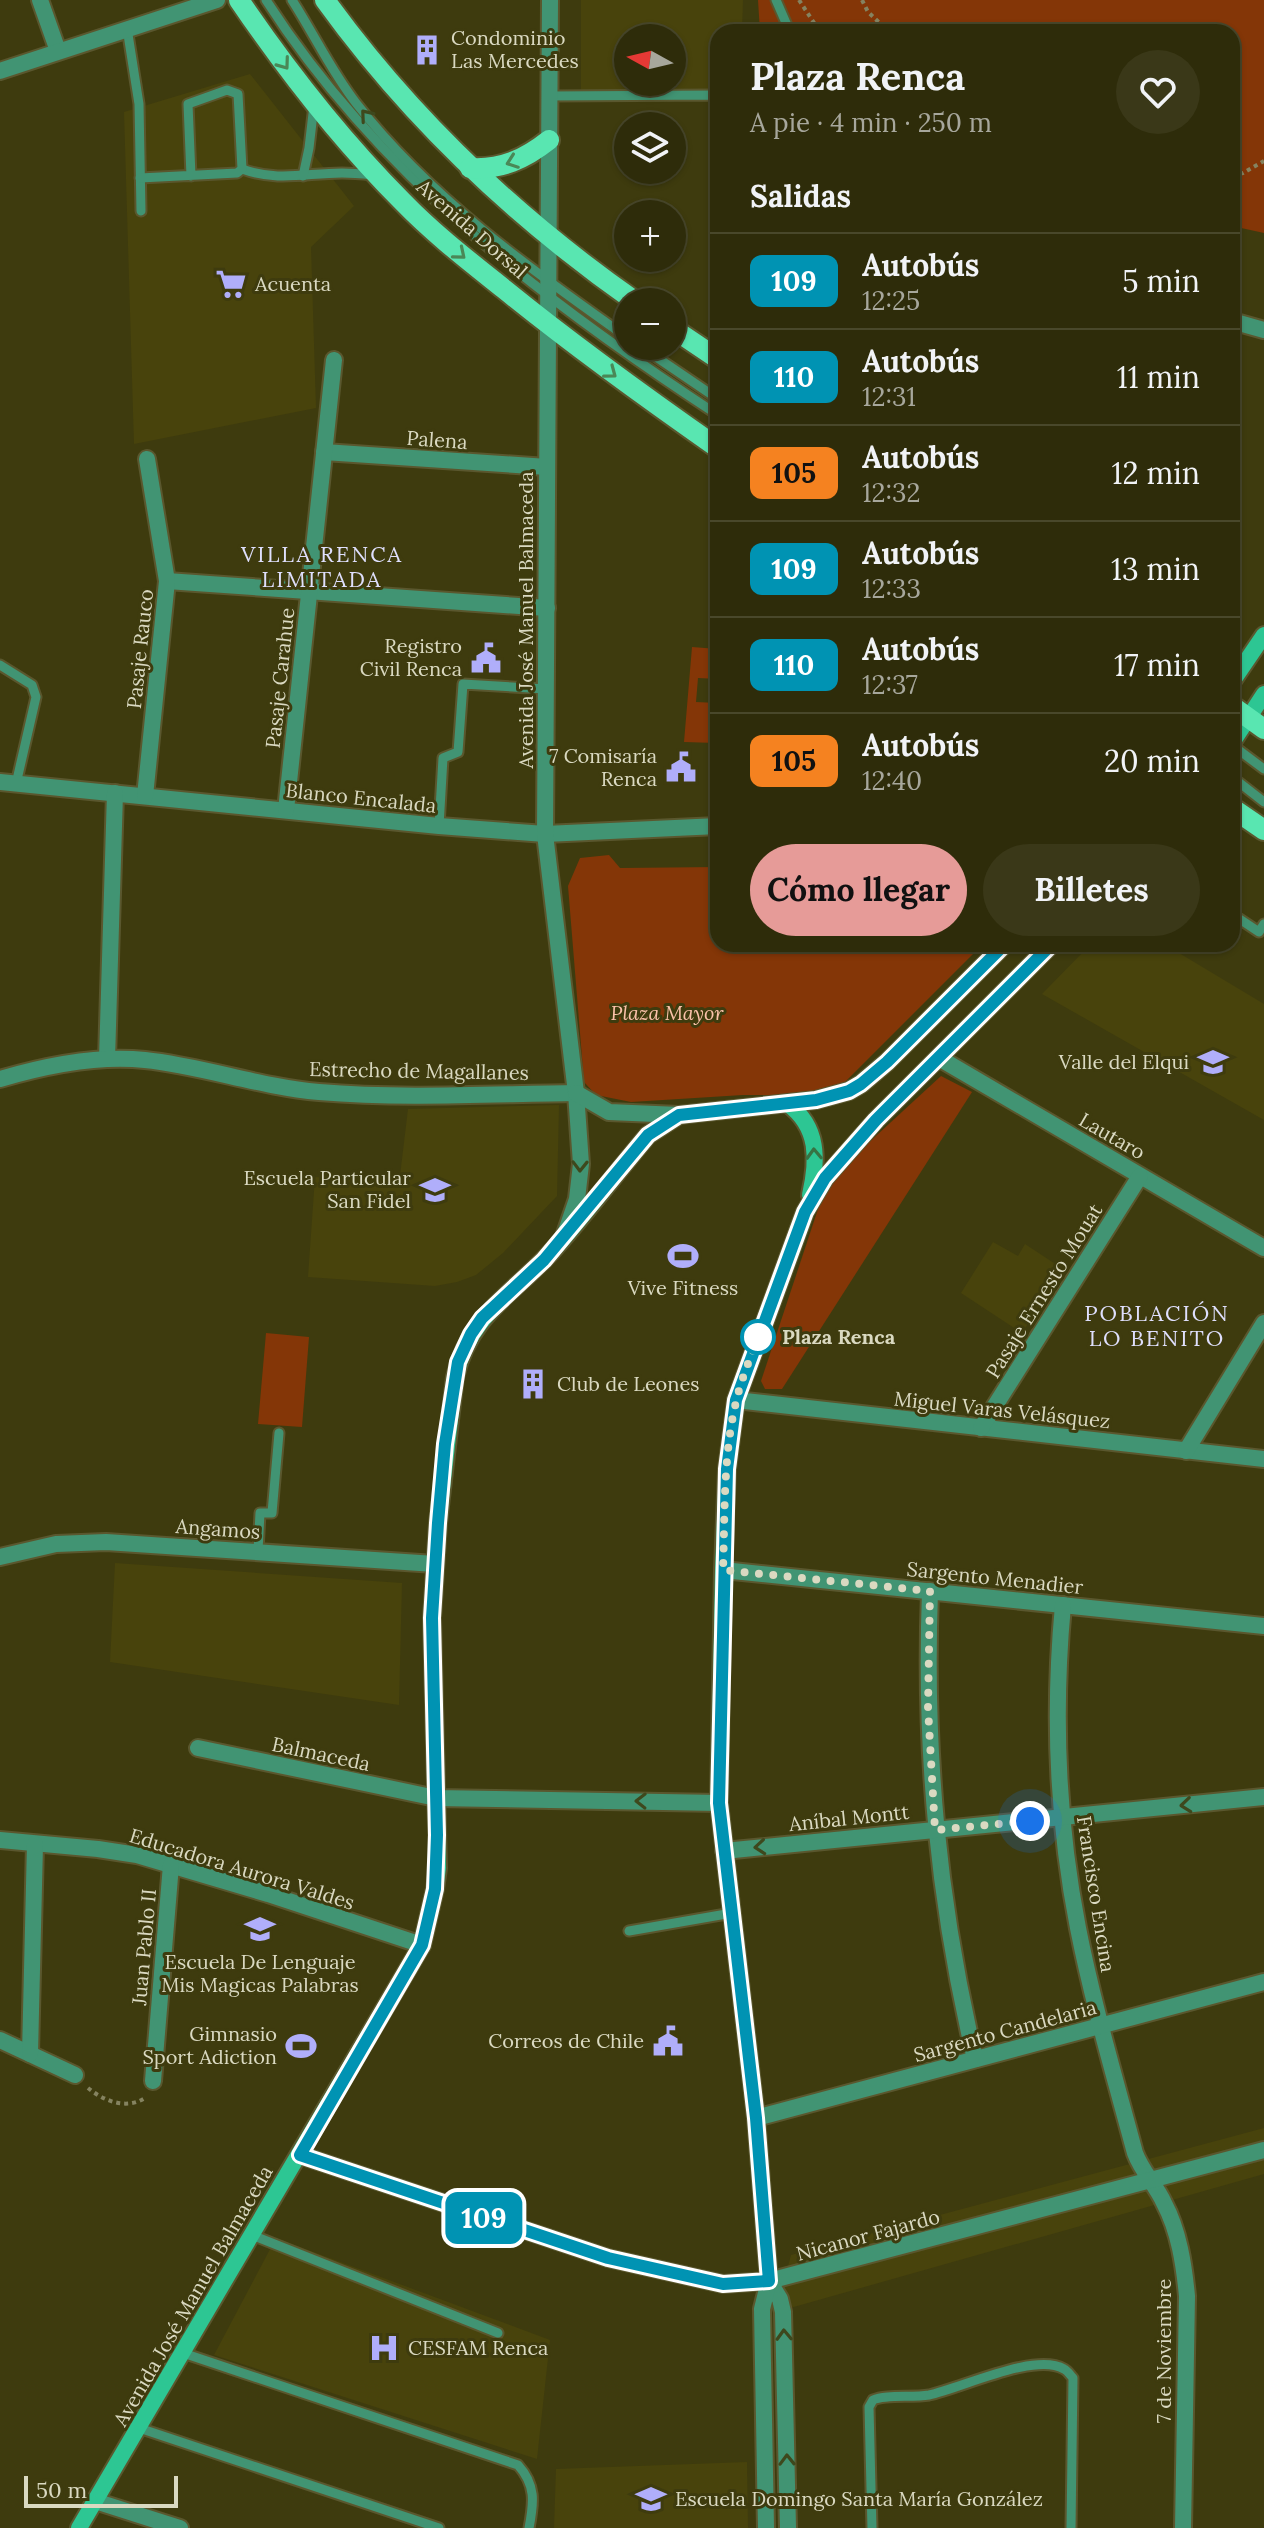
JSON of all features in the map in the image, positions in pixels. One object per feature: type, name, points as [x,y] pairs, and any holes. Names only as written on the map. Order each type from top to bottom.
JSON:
[{"type":"main road","name":"Avenida Dorsal","points":[[239,0],[314,105],[376,175],[433,231],[549,326],[710,442]]},
{"type":"main road","points":[[325,0],[399,94],[470,168],[547,236],[617,288]]},
{"type":"main road","points":[[470,168],[483,169],[511,163],[549,140]]},
{"type":"main road","points":[[686,337],[710,354]]},
{"type":"main road","points":[[1240,670],[1264,635]]},
{"type":"main road","points":[[1248,718],[1264,694]]},
{"type":"main road","points":[[1240,814],[1264,830]]},
{"type":"main road","name":"Avenida José Manuel Balmaceda","points":[[79,2528],[422,1945],[438,1868],[432,1673],[435,1564],[451,1405],[458,1362],[464,1348],[482,1318],[531,1273],[564,1237],[648,1135],[679,1115],[788,1104],[834,1096],[861,1084],[997,952]]},
{"type":"main road","points":[[805,1212],[825,1178],[849,1149],[1044,952]]},
{"type":"main road","points":[[769,2281],[756,2118],[719,1803],[728,1447],[736,1400],[805,1212],[814,1175],[815,1149],[809,1127],[788,1104]]},
{"type":"main road","name":"Nicanor Fajardo","points":[[300,2155],[608,2258],[723,2284],[769,2281]]},
{"type":"street","points":[[40,0],[58,51]]},
{"type":"street","points":[[0,71],[217,0]]},
{"type":"street","name":"Avenida José Manuel Balmaceda","points":[[550,0],[545,834],[576,1093],[581,1164],[571,1218],[564,1237]]},
{"type":"street","points":[[1240,323],[1264,330]]},
{"type":"street","name":"Pasaje Carahue","points":[[286,810],[334,360]]},
{"type":"street","name":"Palena","points":[[324,452],[547,467]]},
{"type":"street","name":"Pasaje Rauco","points":[[145,796],[167,581],[147,459]]},
{"type":"street","points":[[167,581],[547,608]]},
{"type":"street","name":"Blanco Encalada","points":[[8,783],[545,834],[710,826]]},
{"type":"street","points":[[107,1059],[115,793]]},
{"type":"street","name":"Lautaro","points":[[939,1058],[1264,1248]]},
{"type":"street","name":"Estrecho de Magallanes","points":[[0,1079],[87,1061],[144,1060],[326,1092],[576,1093],[609,1112],[679,1115]]},
{"type":"street","name":"Pasaje Ernesto Mouat","points":[[981,1428],[1140,1176]]},
{"type":"street","points":[[1186,1451],[1264,1323]]},
{"type":"street","name":"Miguel Varas Velásquez","points":[[736,1400],[1264,1459]]},
{"type":"street","name":"Angamos","points":[[0,1557],[33,1548],[80,1542],[435,1564]]},
{"type":"street","name":"Sargento Menadier","points":[[723,1570],[1264,1626]]},
{"type":"street","points":[[930,1591],[928,1708],[935,1830],[952,1949],[975,2059]]},
{"type":"street","name":"Francisco Encina","points":[[1063,1605],[1057,1711],[1062,1818],[1077,1925],[1135,2153],[1150,2180]]},
{"type":"street","name":"Balmaceda","points":[[198,1748],[436,1798]]},
{"type":"street","name":"Aníbal Montt","points":[[724,1851],[1264,1797]]},
{"type":"street","points":[[436,1798],[719,1803]]},
{"type":"street","name":"Educadora Aurora Valdes","points":[[0,1840],[137,1855],[422,1945]]},
{"type":"street","points":[[30,2054],[35,1844]]},
{"type":"street","name":"Juan Pablo II","points":[[153,2081],[171,1865]]},
{"type":"street","name":"Sargento Candelaria","points":[[756,2118],[1264,1982]]},
{"type":"street","points":[[0,2040],[75,2075]]},
{"type":"street","name":"Nicanor Fajardo","points":[[769,2281],[1264,2150]]},
{"type":"street","name":"7 de Noviembre","points":[[1150,2180],[1166,2206],[1185,2273],[1183,2528]]},
{"type":"street","points":[[769,2281],[782,2306],[788,2528]]},
{"type":"street","points":[[766,2528],[762,2309],[769,2281]]},
{"type":"street","points":[[764,2392],[786,2391]]},
{"type":"street","points":[[95,2501],[180,2528]]},
{"type":"lane","points":[[266,0],[350,114],[391,159],[472,232],[659,376],[710,410]]},
{"type":"lane","points":[[292,0],[334,73],[385,138],[548,288],[614,329]]},
{"type":"lane","points":[[776,0],[786,24]]},
{"type":"lane","points":[[127,28],[139,104],[141,211]]},
{"type":"lane","points":[[191,176],[188,104],[227,90],[238,94],[242,169]]},
{"type":"lane","points":[[549,96],[710,95]]},
{"type":"lane","points":[[303,176],[314,105]]},
{"type":"lane","points":[[140,178],[237,173],[242,169]]},
{"type":"lane","points":[[242,169],[260,176],[340,172],[376,175]]},
{"type":"lane","points":[[661,360],[710,394]]},
{"type":"lane","points":[[0,665],[32,685],[36,697],[8,783]]},
{"type":"lane","points":[[439,826],[443,758],[458,752],[463,684],[546,689]]},
{"type":"lane","points":[[1240,750],[1264,769]]},
{"type":"lane","points":[[1240,783],[1264,802]]},
{"type":"lane","points":[[1240,919],[1259,932],[1264,924]]},
{"type":"lane","points":[[258,1551],[260,1513],[272,1513],[279,1433]]},
{"type":"lane","points":[[629,1931],[732,1913]]},
{"type":"lane","points":[[252,2235],[498,2333]]},
{"type":"lane","points":[[183,2353],[518,2465],[530,2478],[533,2508],[529,2528]]},
{"type":"lane","points":[[872,2528],[869,2407],[873,2400],[880,2396],[911,2398],[934,2394],[1021,2367],[1043,2364],[1063,2368],[1073,2378],[1071,2528]]},
{"type":"lane","points":[[139,2428],[439,2528]]},
{"type":"path","points":[[799,0],[815,24]]},
{"type":"path","points":[[862,0],[868,12],[881,24]]},
{"type":"path","points":[[1240,174],[1264,161]]},
{"type":"path","points":[[75,2075],[97,2095],[118,2103],[141,2101],[149,2093],[153,2081]]},
{"type":"shaded area","points":[[581,0],[743,0],[742,24],[710,24],[710,94],[686,94],[686,24],[614,24],[614,93],[581,93]]},
{"type":"shaded area","points":[[250,74],[354,206],[311,247],[316,408],[134,444],[124,112]]},
{"type":"shaded area","name":"Valle del Elqui","points":[[1083,952],[1177,952],[1264,1004],[1264,1120],[1042,994]]},
{"type":"shaded area","name":"Escuela Particular San Fidel","points":[[559,1105],[557,1196],[503,1253],[476,1275],[435,1286],[308,1277],[315,1177],[399,1184],[408,1109]]},
{"type":"shaded area","points":[[993,1242],[1018,1256],[1025,1244],[1063,1269],[1022,1333],[961,1293]]},
{"type":"shaded area","points":[[115,1563],[402,1583],[399,1705],[110,1662]]},
{"type":"shaded area","points":[[1264,2128],[1264,2174],[776,2312],[791,2255]]},
{"type":"shaded area","name":"CESFAM Renca","points":[[276,2238],[550,2340],[537,2459],[214,2355]]},
{"type":"shaded area","name":"Escuela Domingo Santa María González","points":[[747,2462],[748,2528],[554,2528],[556,2469]]},
{"type":"green space","points":[[758,0],[1264,0],[1264,233],[1240,228],[1240,24],[760,24]]},
{"type":"green space","points":[[692,647],[710,648],[710,679],[698,678],[696,702],[710,703],[710,743],[684,742]]},
{"type":"green space","name":"Plaza Mayor","points":[[609,855],[620,868],[710,867],[710,952],[975,952],[839,1088],[799,1095],[631,1102],[596,1095],[584,1082],[568,886],[580,858]]},
{"type":"green space","points":[[941,1076],[972,1092],[782,1389],[765,1389],[761,1381],[820,1203],[840,1169]]},
{"type":"green space","points":[[266,1333],[309,1337],[302,1427],[258,1424]]},
{"type":"bus line","name":"109","points":[[997,952],[887,1062],[849,1091],[816,1100],[679,1115],[660,1125],[648,1135],[544,1260],[482,1318],[471,1334],[458,1362],[455,1377],[436,1543],[432,1618],[438,1868],[435,1889],[422,1945],[300,2155],[608,2258],[723,2284],[769,2281],[756,2118],[718,1783],[728,1447],[736,1400],[805,1212],[825,1178],[876,1120],[1044,952]]},
{"type":"place","name":"Condominio Las Mercedes","points":[[427,50]]},
{"type":"place","name":"Acuenta","points":[[231,284]]},
{"type":"place","name":"Registro Civil Renca","points":[[486,658]]},
{"type":"place","name":"7 Comisaría Renca","points":[[681,767]]},
{"type":"place","name":"Valle del Elqui","points":[[1213,1062]]},
{"type":"place","name":"Escuela Particular San Fidel","points":[[435,1190]]},
{"type":"place","name":"Vive Fitness","points":[[683,1256]]},
{"type":"place","name":"Plaza Renca","points":[[758,1337]]},
{"type":"place","name":"Club de Leones","points":[[533,1384]]},
{"type":"place","name":"Escuela De Lenguaje Mis Magicas Palabras","points":[[260,1929]]},
{"type":"place","name":"Correos de Chile","points":[[668,2041]]},
{"type":"place","name":"Gimnasio Sport Adiction","points":[[301,2046]]},
{"type":"place","name":"CESFAM Renca","points":[[384,2348]]},
{"type":"place","name":"Escuela Domingo Santa María González","points":[[651,2499]]},
{"type":"district","name":"VILLA RENCA LIMITADA","points":[[322,566]]},
{"type":"district","name":"POBLACIÓN LO BENITO","points":[[1157,1326]]},
{"type":"route","points":[[758,1337],[736,1400],[731,1426],[723,1570],[930,1591],[928,1708],[935,1830],[1030,1821]]}]
